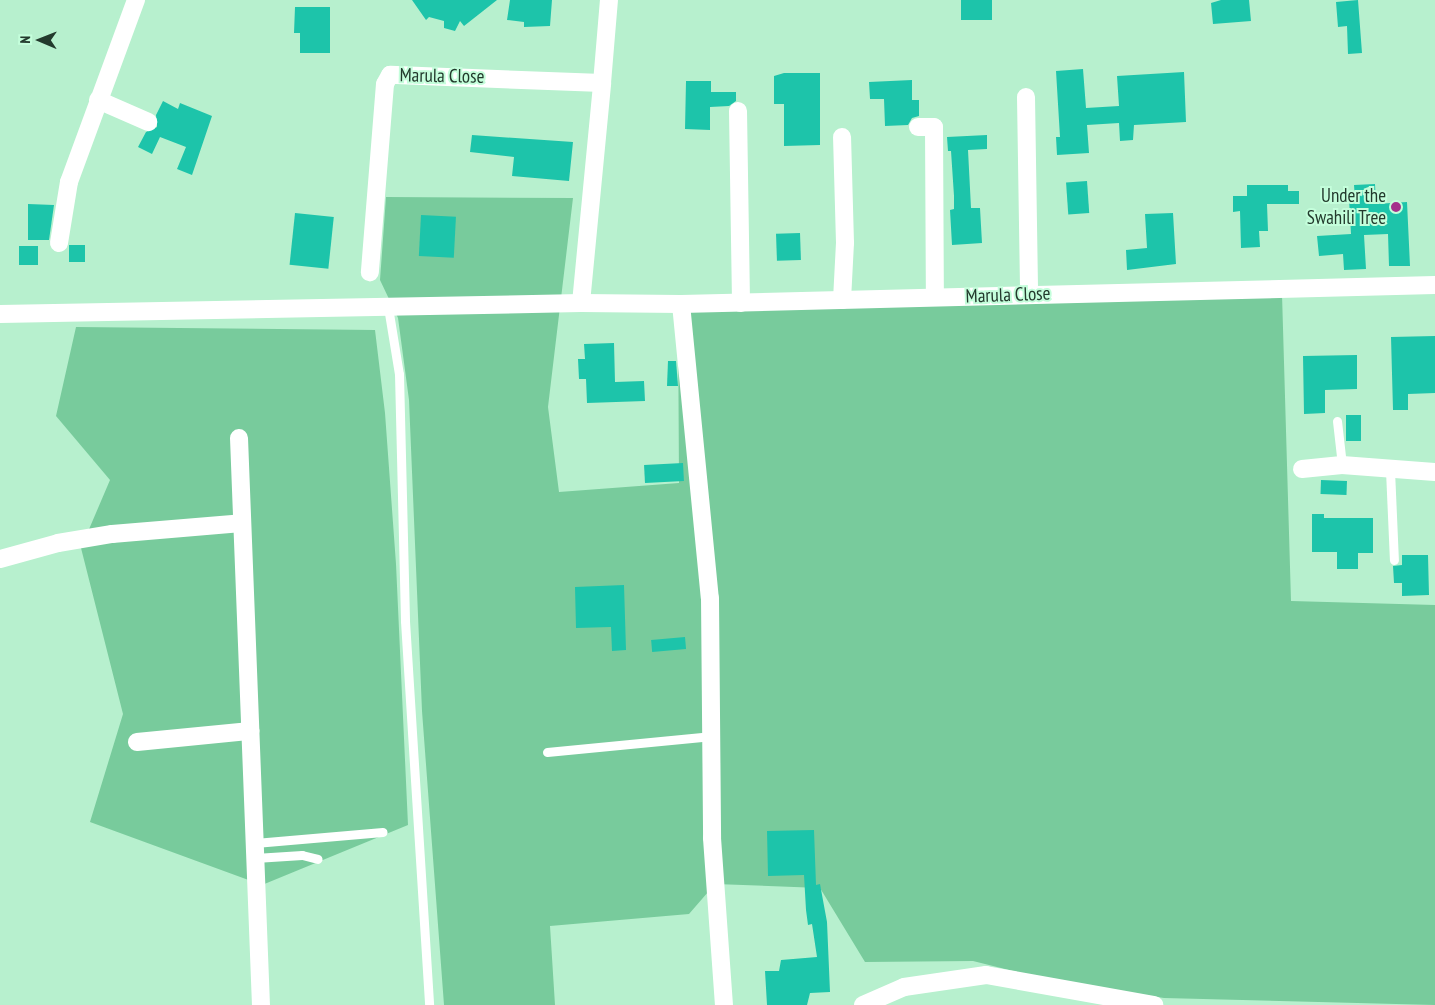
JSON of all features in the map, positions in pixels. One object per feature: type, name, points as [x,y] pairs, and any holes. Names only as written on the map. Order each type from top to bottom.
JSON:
[{"type":"street","points":[[59,243],[69,182],[136,0]]},
{"type":"street","points":[[581,302],[610,0]]},
{"type":"street","name":"Marula Close","points":[[370,272],[385,84],[390,75],[602,83]]},
{"type":"street","points":[[1026,96],[1029,294]]},
{"type":"street","points":[[98,100],[148,122]]},
{"type":"street","points":[[738,111],[741,302]]},
{"type":"street","points":[[918,127],[934,127],[935,297]]},
{"type":"street","points":[[842,137],[845,243],[842,300]]},
{"type":"street","name":"Marula Close","points":[[0,314],[581,302],[681,304],[1435,285]]},
{"type":"street","points":[[681,304],[710,598],[712,838],[724,1005]]},
{"type":"street","points":[[239,438],[261,1005]]},
{"type":"street","points":[[1302,468],[1342,465],[1435,472]]},
{"type":"street","points":[[0,559],[58,542],[112,534],[242,523]]},
{"type":"street","points":[[137,742],[250,731]]},
{"type":"street","points":[[863,1005],[904,987],[986,975],[1154,1005]]},
{"type":"lane","points":[[388,307],[399,374],[405,621],[429,1005]]},
{"type":"lane","points":[[1337,421],[1342,465]]},
{"type":"lane","points":[[1390,470],[1394,560]]},
{"type":"lane","points":[[547,752],[712,736]]},
{"type":"lane","points":[[255,851],[382,832]]},
{"type":"lane","points":[[255,851],[302,855],[318,859]]},
{"type":"green space","points":[[386,197],[573,198],[548,407],[559,492],[679,483],[678,309],[1282,294],[1291,601],[1435,605],[1435,1005],[1164,998],[1057,982],[973,961],[865,962],[820,888],[715,884],[689,914],[550,926],[555,1005],[444,1005],[422,711],[409,400],[398,318],[380,280]]},
{"type":"green space","points":[[76,327],[375,330],[385,413],[396,564],[408,825],[262,885],[90,822],[123,714],[81,548],[110,480],[56,416]]},
{"type":"building","points":[[412,0],[497,0],[464,26],[460,21],[455,31],[444,28],[444,21],[429,17],[426,20]]},
{"type":"building","points":[[510,0],[552,0],[550,26],[524,27],[524,22],[507,20]]},
{"type":"building","points":[[961,0],[992,0],[992,20],[961,20]]},
{"type":"building","points":[[1221,0],[1249,0],[1251,21],[1213,24],[1211,3]]},
{"type":"building","points":[[1358,0],[1362,53],[1348,54],[1347,26],[1338,27],[1336,2]]},
{"type":"building","points":[[295,7],[330,7],[330,53],[300,53],[300,33],[294,33]]},
{"type":"building","points":[[1083,69],[1086,108],[1119,106],[1117,76],[1184,72],[1186,122],[1134,125],[1133,140],[1120,141],[1119,123],[1087,125],[1089,153],[1057,155],[1056,137],[1060,137],[1056,71]]},
{"type":"building","points":[[784,73],[820,73],[820,145],[784,146],[784,104],[774,104],[774,76]]},
{"type":"building","points":[[912,80],[912,100],[919,100],[919,116],[912,118],[908,125],[885,126],[884,99],[870,99],[869,82]]},
{"type":"building","points":[[686,81],[711,81],[711,92],[736,92],[736,101],[729,106],[710,107],[710,130],[685,129]]},
{"type":"building","points":[[163,101],[178,109],[180,103],[212,116],[192,175],[177,169],[186,147],[160,137],[152,154],[138,147],[146,132],[157,127],[156,115]]},
{"type":"building","points":[[472,135],[573,142],[569,181],[512,176],[514,157],[470,152]]},
{"type":"building","points":[[987,135],[987,149],[968,150],[971,208],[980,208],[982,243],[952,245],[950,210],[954,209],[954,196],[951,151],[948,151],[947,137]]},
{"type":"building","points":[[1087,181],[1089,213],[1068,214],[1066,182]]},
{"type":"building","points":[[1375,184],[1376,204],[1407,202],[1410,266],[1389,266],[1388,234],[1364,235],[1366,269],[1344,270],[1343,254],[1319,256],[1317,236],[1351,234],[1349,199],[1355,199],[1354,185]]},
{"type":"building","points":[[1247,185],[1288,185],[1288,191],[1299,191],[1299,204],[1267,204],[1268,231],[1259,231],[1260,247],[1241,248],[1240,211],[1233,212],[1233,196],[1247,196]]},
{"type":"building","points":[[28,204],[54,205],[49,240],[28,240]]},
{"type":"building","points":[[295,213],[334,217],[328,269],[290,265]]},
{"type":"building","points":[[1173,213],[1176,264],[1127,270],[1126,250],[1147,248],[1145,214]]},
{"type":"building","points":[[421,215],[456,217],[454,258],[419,256]]},
{"type":"building","points":[[800,233],[801,260],[777,261],[776,234]]},
{"type":"building","points":[[69,245],[85,245],[85,262],[69,262]]},
{"type":"building","points":[[19,246],[38,246],[38,265],[19,265]]},
{"type":"building","points":[[1435,336],[1435,393],[1408,394],[1408,410],[1393,410],[1391,337]]},
{"type":"building","points":[[614,343],[615,382],[644,381],[645,401],[587,403],[586,379],[579,379],[578,359],[585,359],[584,344]]},
{"type":"building","points":[[1357,355],[1357,389],[1325,390],[1325,413],[1304,414],[1303,356]]},
{"type":"building","points":[[668,361],[676,361],[678,386],[667,386]]},
{"type":"building","points":[[1346,415],[1361,415],[1361,441],[1346,441]]},
{"type":"building","points":[[683,463],[684,481],[645,483],[644,465]]},
{"type":"building","points":[[1321,480],[1347,481],[1346,495],[1321,494]]},
{"type":"building","points":[[1312,514],[1324,514],[1324,518],[1373,518],[1373,553],[1358,553],[1358,569],[1337,569],[1337,552],[1312,552]]},
{"type":"building","points":[[1402,555],[1428,555],[1429,595],[1402,596],[1402,583],[1394,583],[1393,566],[1402,565]]},
{"type":"building","points":[[624,585],[626,650],[612,651],[611,627],[576,628],[575,587]]},
{"type":"building","points":[[685,637],[686,649],[652,652],[651,640]]},
{"type":"building","points":[[814,830],[816,885],[820,884],[827,922],[830,992],[810,993],[807,1005],[767,1005],[765,971],[779,971],[781,960],[817,957],[812,924],[808,925],[804,875],[768,876],[767,831]]},
{"type":"place","name":"Under the Swahili Tree","points":[[1396,207]]}]
